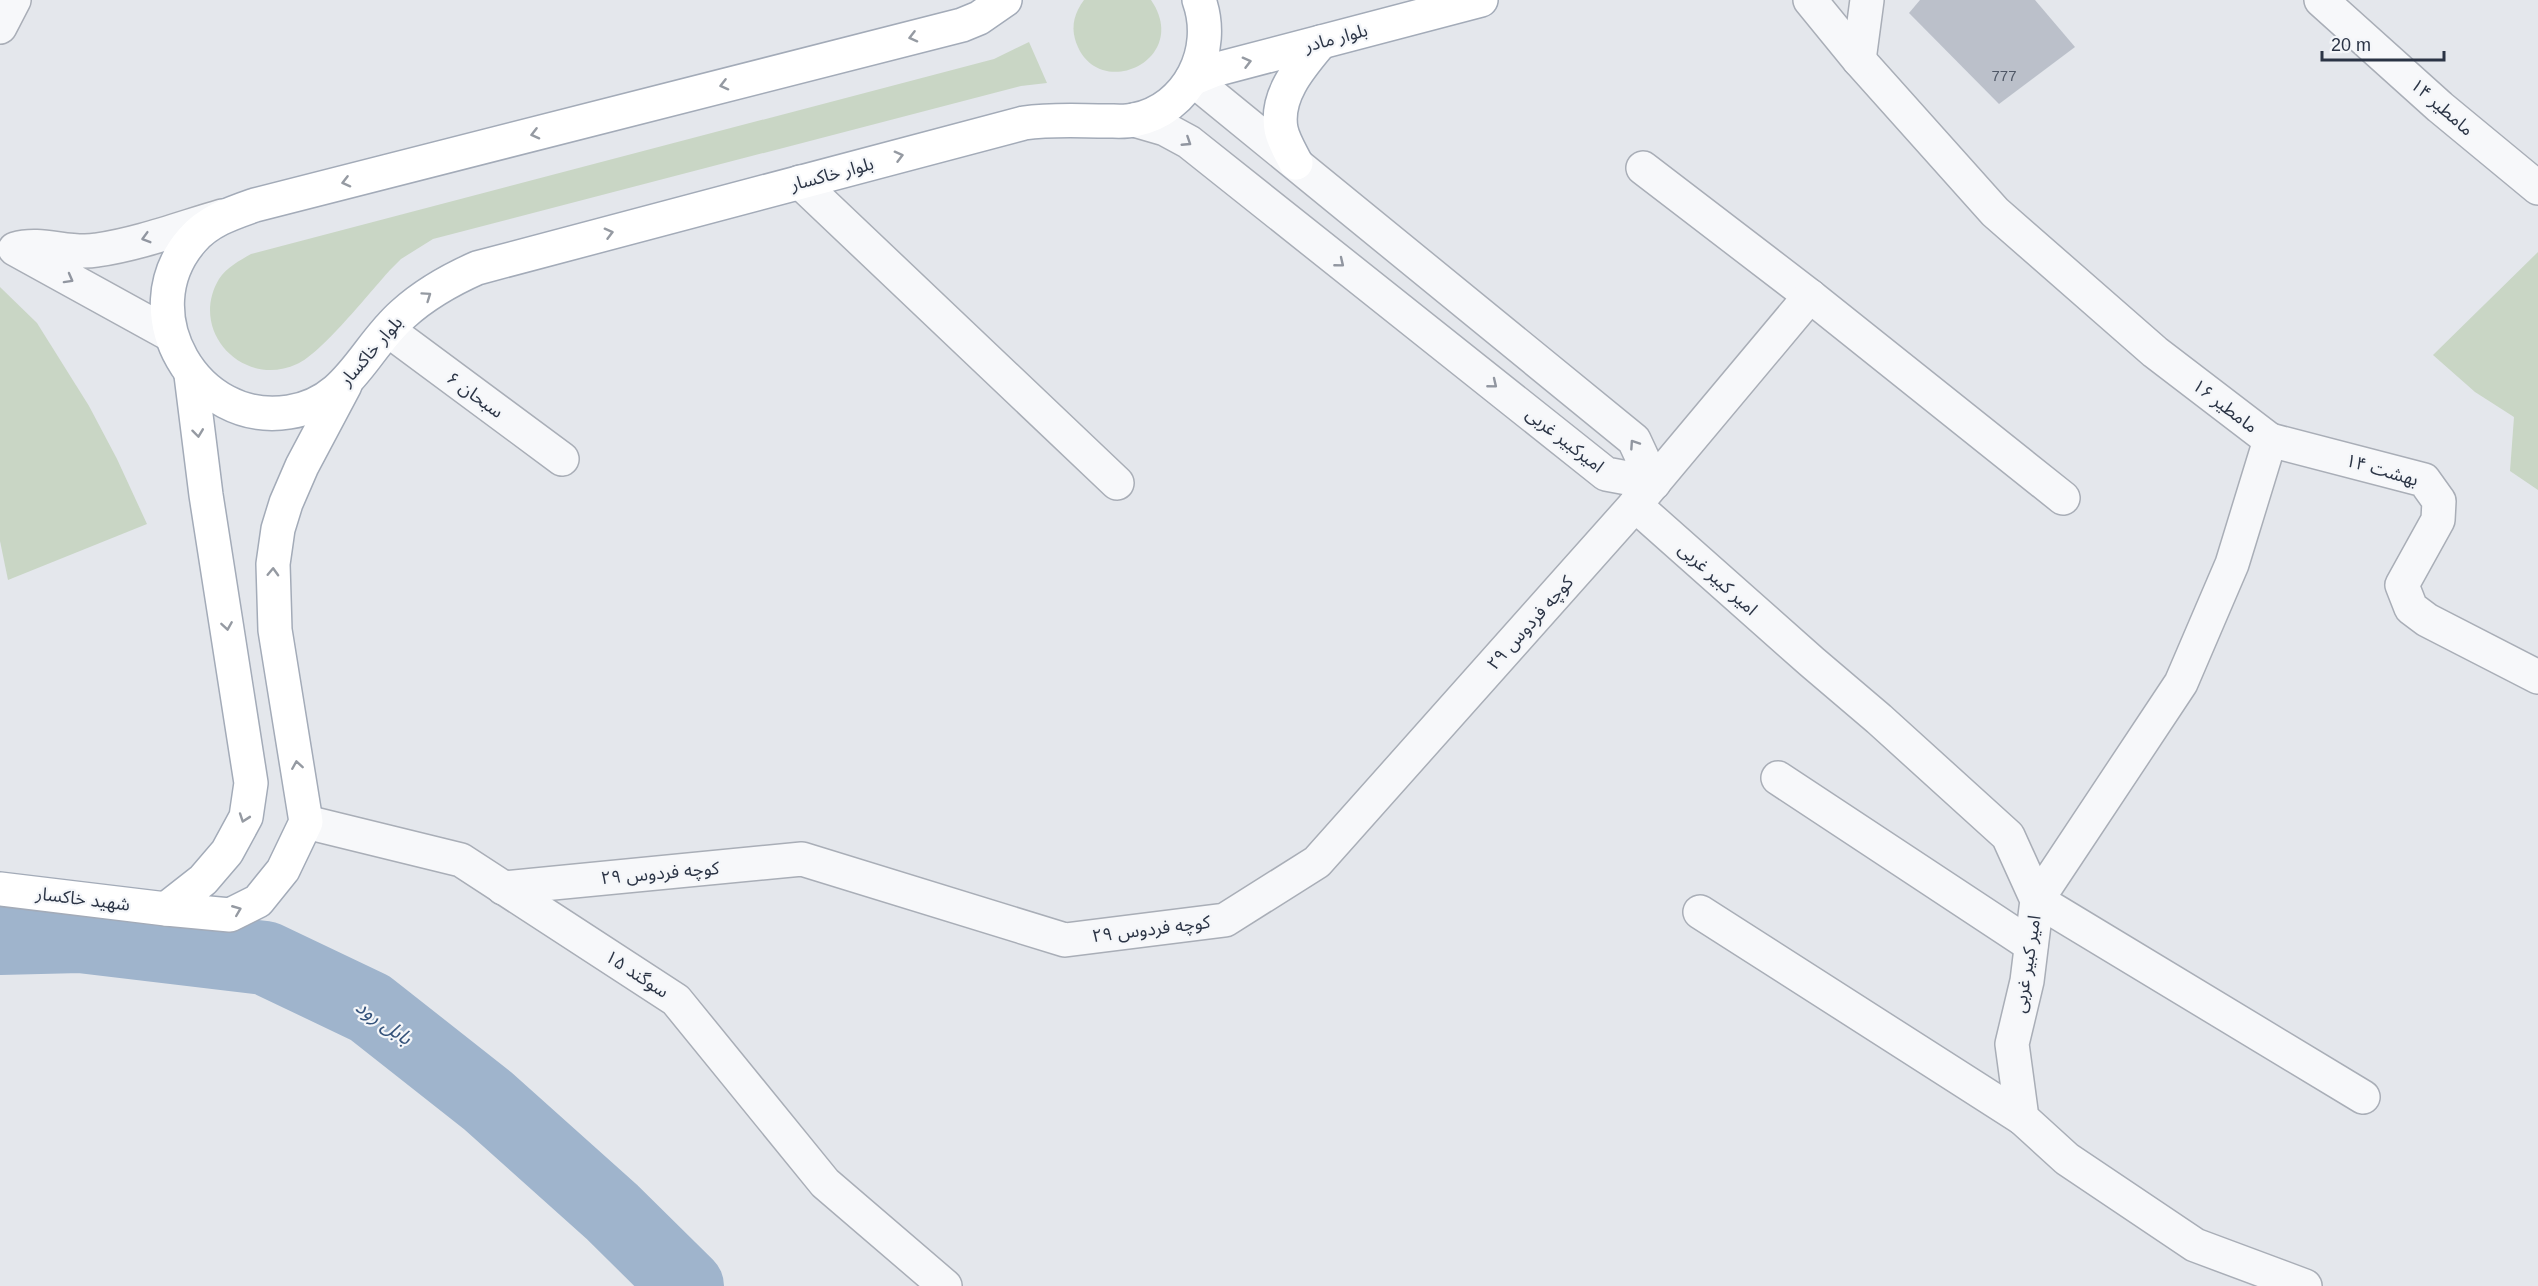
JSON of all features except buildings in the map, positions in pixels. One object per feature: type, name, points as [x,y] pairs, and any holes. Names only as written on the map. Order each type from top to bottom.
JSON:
[{"type":"main road","points":[[944,29],[967,0]]},
{"type":"main road","name":"بلوار خاکسار","points":[[1005,0],[979,18],[944,29],[255,205],[222,216],[192,240],[174,271],[167,307],[171,335],[191,375],[218,399],[253,412],[289,412],[320,402],[346,384],[402,314],[449,281],[477,268],[1024,123],[1042,120],[1118,121]]},
{"type":"main road","points":[[1118,121],[1159,111],[1181,95],[1192,79],[1197,71],[1205,44],[1205,15],[1199,0]]},
{"type":"main road","name":"بلوار مادر","points":[[1192,79],[1214,70],[1481,0]]},
{"type":"main road","points":[[1296,163],[1281,129],[1281,113],[1285,94],[1295,74],[1321,42]]},
{"type":"main road","points":[[166,909],[202,880],[227,852],[246,818],[250,783],[206,495],[191,375]]},
{"type":"main road","points":[[306,822],[275,630],[273,564],[278,529],[286,503],[302,466],[346,384]]},
{"type":"main road","name":"شهید خاکسار","points":[[0,889],[230,915],[258,901],[284,870],[306,822]]},
{"type":"street","points":[[0,27],[14,0]]},
{"type":"street","name":"مامطیر ۱۶","points":[[1810,0],[1859,60],[1995,212],[2154,352],[2270,440],[2232,564],[2181,683],[2037,900]]},
{"type":"street","points":[[1859,60],[1867,0]]},
{"type":"street","name":"مامطیر ۱۴","points":[[2321,0],[2440,107],[2538,188]]},
{"type":"street","points":[[1192,79],[1634,440],[1644,494]]},
{"type":"street","name":"امیرکبیر غربی","points":[[1118,121],[1166,129],[1189,142],[1605,474],[1644,494]]},
{"type":"street","points":[[1642,168],[1810,296],[2063,498]]},
{"type":"street","points":[[800,182],[1117,483]]},
{"type":"street","points":[[8,246],[31,244],[51,249],[96,251],[222,216]]},
{"type":"street","points":[[8,246],[171,335]]},
{"type":"street","name":"کوچه فردوس ۲۹","points":[[503,888],[802,859],[1065,939],[1225,920],[1317,862],[1644,494],[1810,296]]},
{"type":"street","name":"سبحان ۶","points":[[388,330],[562,459]]},
{"type":"street","name":"بهشت ۱۴","points":[[2270,440],[2424,480],[2439,501],[2438,520],[2402,585],[2411,608],[2427,620],[2538,677]]},
{"type":"street","name":"امیر کبیر غربی","points":[[1644,494],[1812,662],[1879,719],[2008,836],[2037,900],[2027,981],[2012,1044],[2022,1118]]},
{"type":"street","points":[[1778,778],[2031,945]]},
{"type":"street","name":"سوگند ۱۵","points":[[306,822],[461,860],[676,1000],[825,1184],[945,1286]]},
{"type":"street","points":[[2037,900],[2363,1097]]},
{"type":"street","points":[[1700,912],[2022,1118],[2067,1159],[2195,1245],[2306,1286]]},
{"type":"green space","points":[[1084,0],[1151,0],[1161,22],[1160,41],[1150,57],[1136,67],[1118,72],[1101,69],[1085,59],[1075,39],[1073,29],[1076,14]]},
{"type":"green space","points":[[1029,42],[1047,83],[1021,86],[433,239],[401,259],[332,336],[297,364],[277,370],[258,369],[240,362],[226,350],[216,335],[211,318],[211,299],[219,279],[229,268],[251,254],[994,59]]},
{"type":"green space","points":[[2538,252],[2538,490],[2510,471],[2514,417],[2475,392],[2433,355]]},
{"type":"green space","points":[[0,287],[37,323],[89,406],[147,524],[8,580],[0,541]]},
{"type":"waterway","name":"بابل رود","points":[[0,938],[80,936],[265,958],[370,1008],[488,1101],[612,1212],[687,1286]]}]
